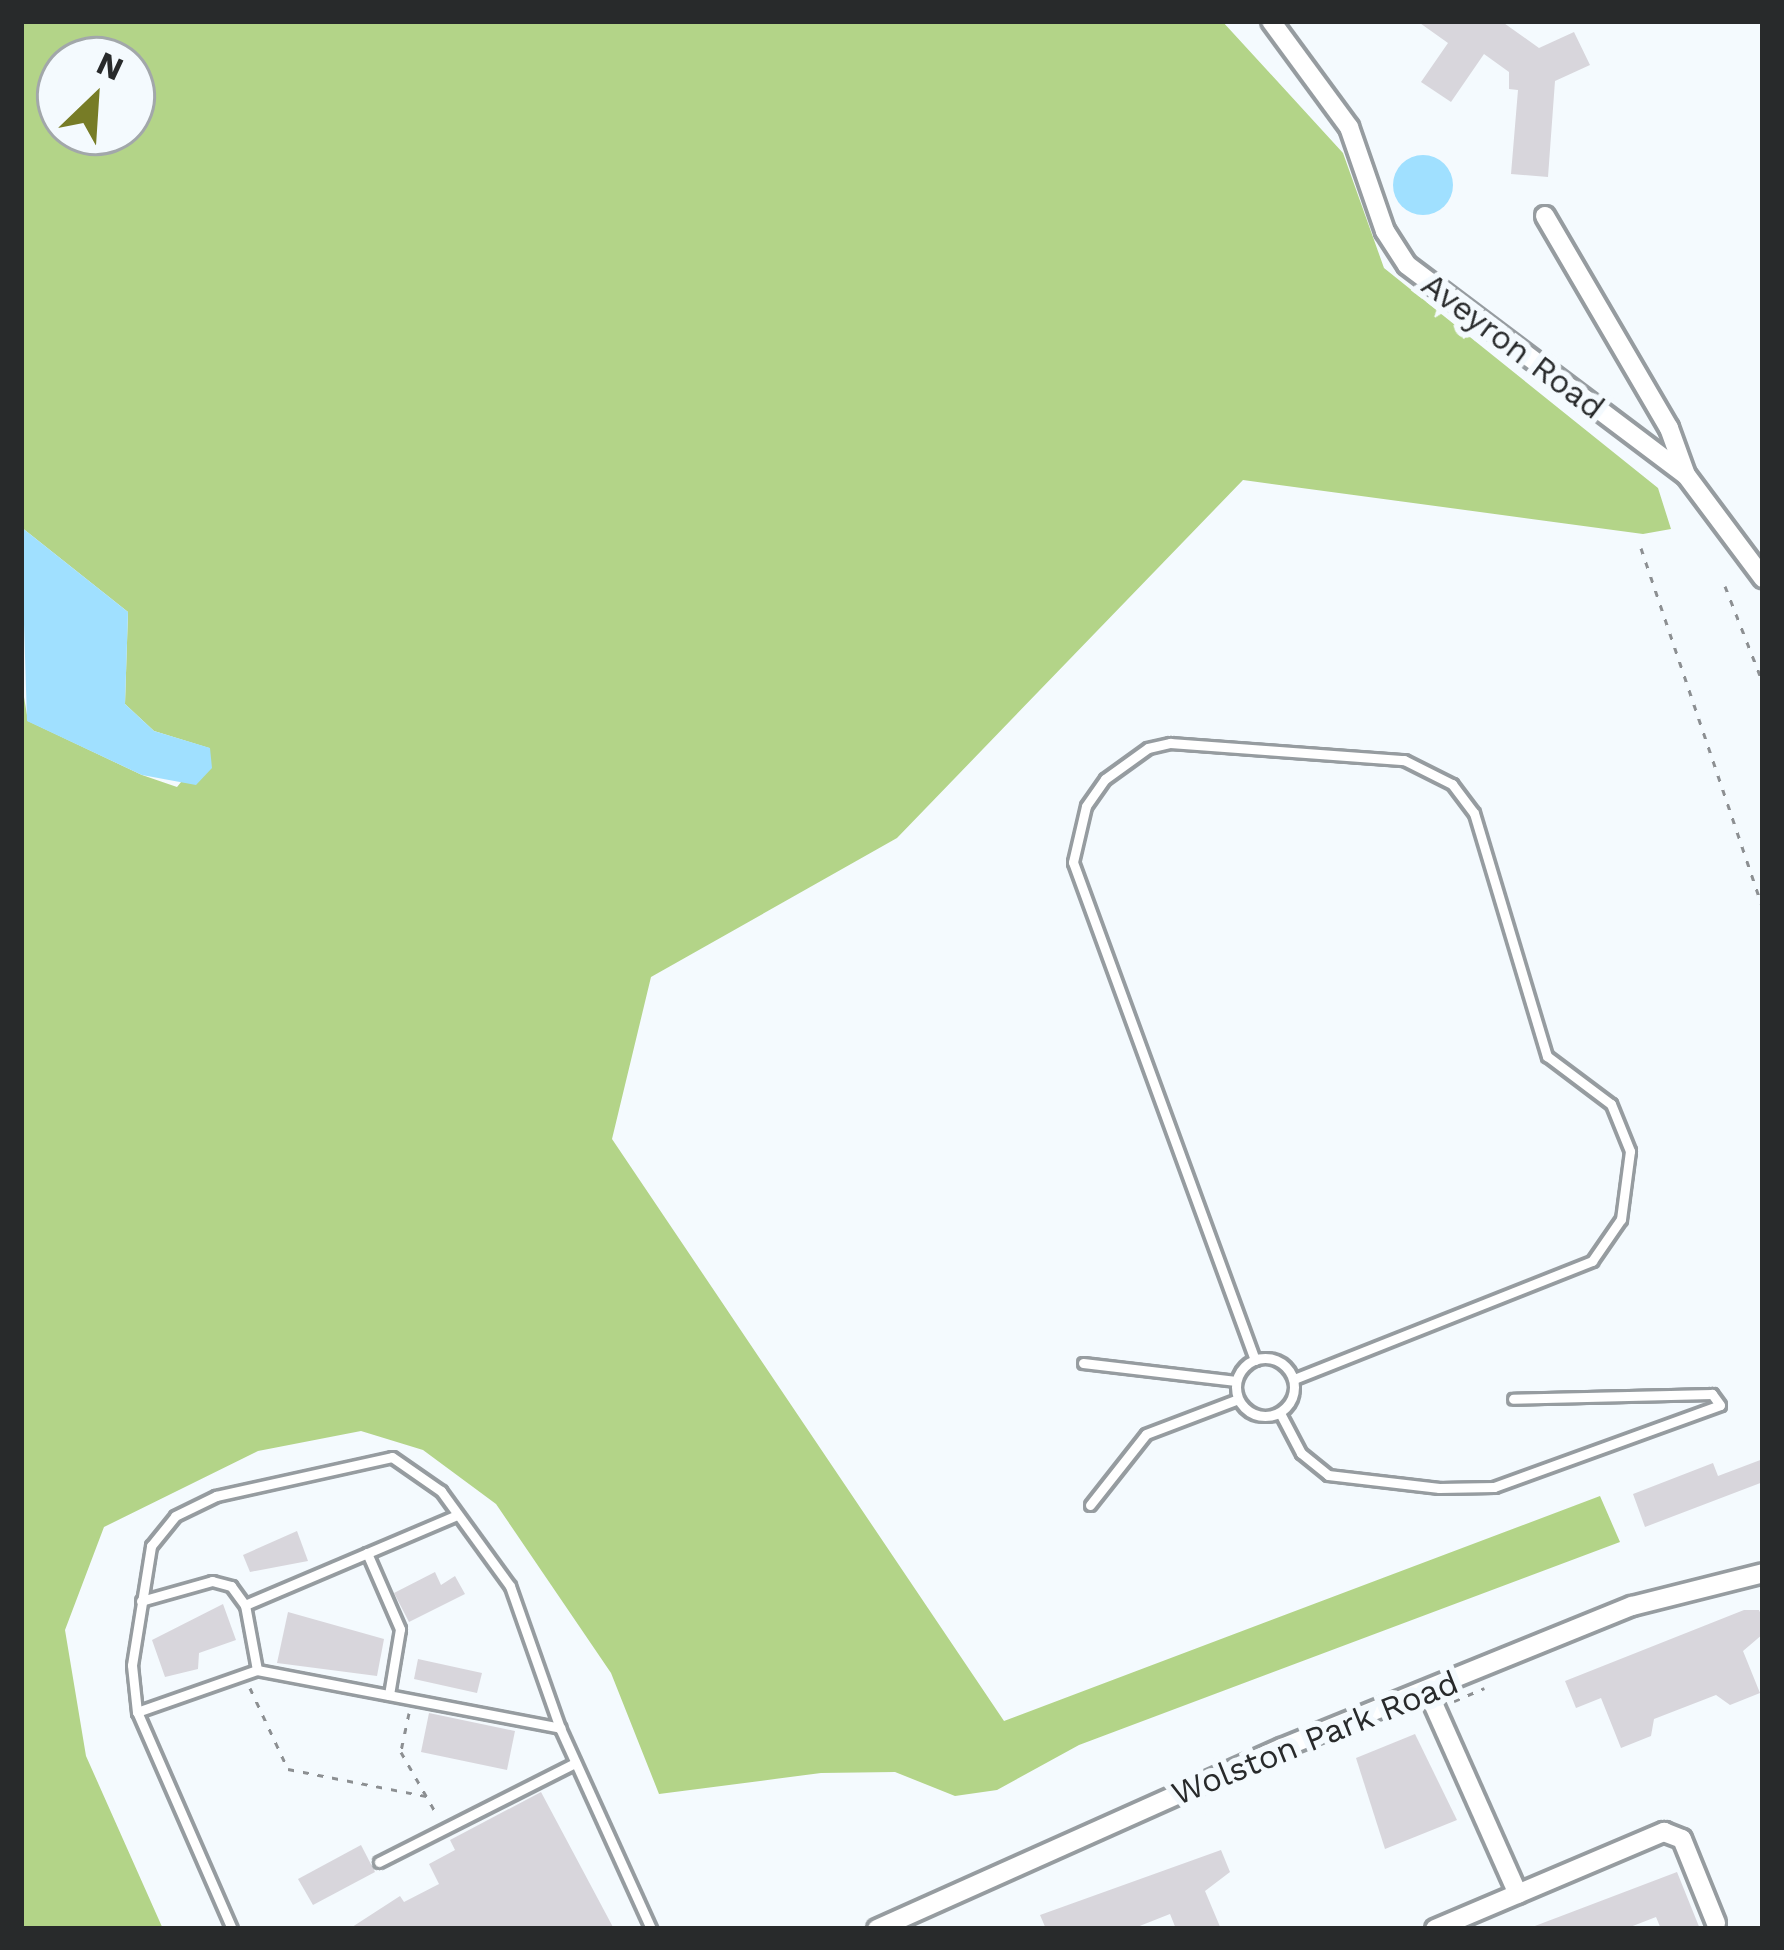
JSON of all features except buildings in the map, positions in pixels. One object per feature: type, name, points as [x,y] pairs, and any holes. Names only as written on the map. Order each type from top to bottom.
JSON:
[{"type":"street","name":"Aveyron Road","points":[[1271,21],[1349,127],[1385,231],[1408,265],[1686,476],[1763,578]]},
{"type":"street","points":[[1545,216],[1669,428],[1686,476]]},
{"type":"street","name":"Wolston Park Road","points":[[877,1929],[1432,1700],[1632,1606],[1763,1574]]},
{"type":"street","points":[[1432,1700],[1518,1894]]},
{"type":"street","points":[[1435,1929],[1664,1832],[1682,1839],[1717,1923]]},
{"type":"lane","points":[[1255,1360],[1073,862],[1086,806],[1105,779],[1148,748],[1170,743],[1404,760],[1452,784],[1474,813],[1547,1056],[1611,1104],[1630,1151],[1621,1219],[1592,1261],[1294,1379]]},
{"type":"lane","points":[[1255,1360],[1282,1363],[1294,1379],[1293,1399],[1280,1413],[1261,1416],[1238,1399],[1236,1381],[1255,1360]]},
{"type":"lane","points":[[1083,1363],[1236,1381]]},
{"type":"lane","points":[[1280,1413],[1301,1453],[1328,1475],[1457,1488],[1494,1487],[1720,1405],[1712,1394],[1513,1399]]},
{"type":"lane","points":[[1090,1505],[1146,1434],[1238,1399]]},
{"type":"lane","points":[[232,1929],[137,1712],[132,1665],[151,1546],[175,1516],[216,1496],[392,1457],[418,1471],[510,1586],[560,1728],[651,1929]]},
{"type":"lane","points":[[245,1605],[457,1515]]},
{"type":"lane","points":[[368,1553],[400,1629],[388,1695]]},
{"type":"lane","points":[[141,1600],[222,1581],[245,1605],[257,1670]]},
{"type":"lane","points":[[137,1712],[257,1670],[560,1728]]},
{"type":"lane","points":[[379,1862],[575,1763]]},
{"type":"path","points":[[1641,548],[1763,908]]},
{"type":"path","points":[[1725,586],[1763,683]]},
{"type":"path","points":[[257,1670],[250,1688],[288,1769],[426,1796]]},
{"type":"path","points":[[1432,1700],[1501,1681]]},
{"type":"path","points":[[412,1700],[400,1752],[445,1827]]},
{"type":"green space","points":[[21,21],[1222,21],[1343,153],[1384,268],[1658,488],[1671,529],[1643,534],[1243,480],[897,838],[651,977],[612,1139],[1004,1721],[1600,1496],[1620,1542],[1079,1745],[997,1790],[955,1796],[895,1772],[821,1773],[659,1794],[611,1673],[496,1504],[423,1450],[361,1431],[258,1451],[104,1527],[65,1630],[86,1756],[163,1929],[21,1929],[21,679],[28,721],[177,787],[209,748],[154,731],[125,704],[128,612],[21,527]]},
{"type":"water","points":[[1423,155],[1444,164],[1453,185],[1444,206],[1423,215],[1402,206],[1393,185],[1402,164]]},
{"type":"water","points":[[21,527],[128,612],[125,704],[154,731],[210,748],[212,768],[196,785],[142,775],[27,721]]}]
